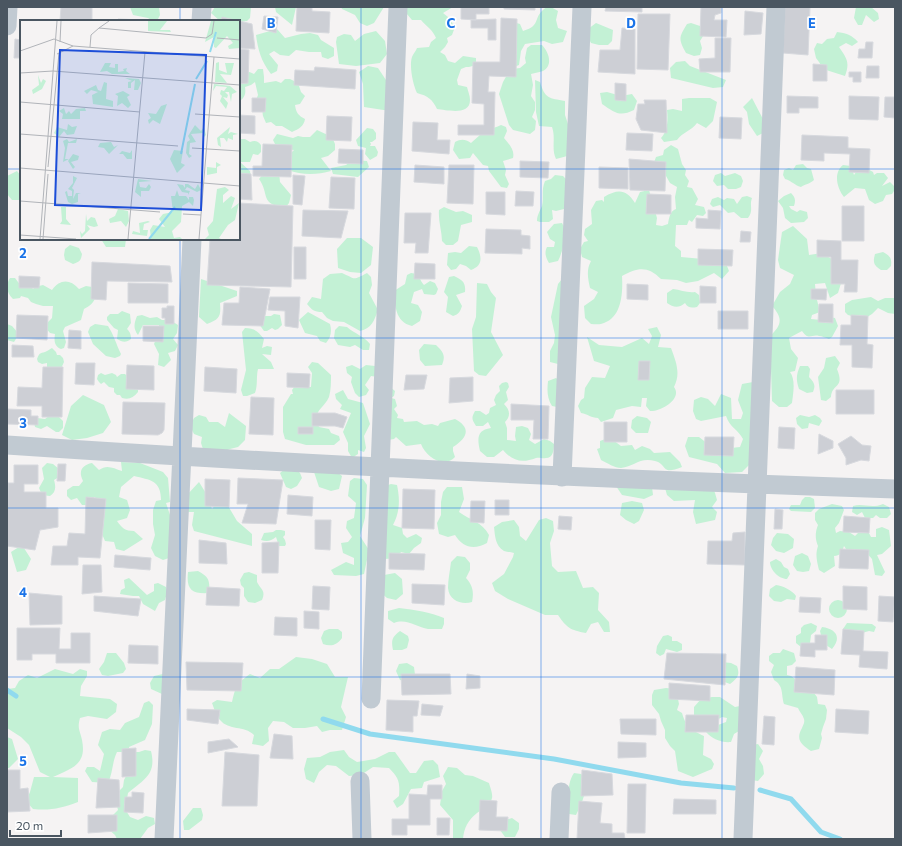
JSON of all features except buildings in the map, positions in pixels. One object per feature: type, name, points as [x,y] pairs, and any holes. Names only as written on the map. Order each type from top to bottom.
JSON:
[{"type":"street","points":[[7,26],[8,7]]},
{"type":"street","points":[[201,20],[202,7]]},
{"type":"street","points":[[371,699],[398,7]]},
{"type":"street","points":[[562,477],[582,7]]},
{"type":"street","points":[[742,839],[776,7]]},
{"type":"street","points":[[164,839],[192,240]]},
{"type":"street","points":[[7,445],[182,457],[562,477],[895,489]]},
{"type":"street","points":[[360,781],[362,839]]},
{"type":"street","points":[[559,839],[561,792]]},
{"type":"green space","points":[[130,7],[159,7],[160,15],[158,20],[151,20],[133,15]]},
{"type":"green space","points":[[215,7],[251,7],[250,18],[247,21],[219,20],[211,13]]},
{"type":"green space","points":[[275,7],[296,7],[292,25],[276,12]]},
{"type":"green space","points":[[341,7],[384,7],[374,23],[367,26],[360,23],[355,15],[342,9]]},
{"type":"green space","points":[[401,7],[453,7],[443,13],[455,27],[452,35],[447,38],[448,42],[445,47],[440,52],[445,55],[448,61],[455,63],[463,56],[476,58],[476,65],[461,69],[457,80],[458,85],[467,87],[470,100],[469,105],[466,108],[457,111],[437,109],[429,98],[417,93],[412,75],[412,57],[417,48],[429,47],[431,42],[436,38],[431,30],[421,20],[412,20]]},
{"type":"green space","points":[[547,7],[551,7],[558,11],[556,20],[558,28],[567,31],[563,42],[552,44],[544,41],[525,44],[521,51],[519,65],[509,69],[513,22],[520,24],[523,31],[529,29],[535,23],[539,14]]},
{"type":"green space","points":[[856,7],[871,7],[878,13],[879,19],[874,22],[866,15],[862,25],[858,25],[854,18]]},
{"type":"green space","points":[[596,23],[613,30],[612,41],[608,45],[591,43],[588,37],[588,29]]},
{"type":"green space","points":[[691,23],[700,26],[705,33],[700,41],[702,48],[700,55],[694,56],[686,53],[680,38],[684,28],[687,24]]},
{"type":"green space","points":[[277,29],[285,38],[310,33],[318,35],[321,40],[334,48],[334,56],[328,59],[322,57],[321,52],[296,50],[289,56],[280,55],[274,51],[269,54],[278,65],[277,71],[271,74],[260,55],[256,35]]},
{"type":"green space","points":[[376,31],[385,41],[387,54],[380,63],[356,66],[339,64],[336,42],[337,37],[344,34],[351,35],[355,41],[364,34]]},
{"type":"green space","points":[[837,32],[849,35],[858,42],[852,46],[846,43],[839,47],[847,61],[845,76],[823,69],[816,58],[814,49],[817,43],[822,44],[827,39],[834,38]]},
{"type":"green space","points":[[531,45],[542,45],[548,54],[549,62],[543,71],[531,74],[533,85],[531,96],[535,102],[535,110],[532,117],[536,121],[535,130],[530,134],[513,130],[509,125],[499,94],[503,82],[512,69],[520,68],[526,63],[525,58],[527,48]]},
{"type":"green space","points":[[685,61],[690,66],[726,80],[723,87],[713,88],[671,78],[670,68],[676,62]]},
{"type":"green space","points":[[368,66],[378,68],[390,86],[390,111],[364,107],[363,84],[359,72]]},
{"type":"green space","points":[[258,69],[263,69],[264,83],[276,81],[281,83],[285,79],[290,79],[298,83],[301,92],[305,96],[300,104],[295,105],[298,114],[305,119],[304,124],[292,132],[282,126],[276,126],[271,122],[266,123],[262,109],[256,100],[258,95],[255,82],[245,87],[245,95],[240,101],[240,74],[243,72],[250,72],[254,74]]},
{"type":"green space","points":[[535,80],[540,82],[548,97],[565,101],[565,115],[570,130],[571,155],[556,159],[552,127],[539,126],[536,112]]},
{"type":"green space","points":[[607,92],[621,96],[632,94],[637,101],[634,110],[621,114],[614,112],[602,104],[600,93]]},
{"type":"green space","points":[[710,98],[717,102],[713,121],[706,128],[697,123],[677,140],[664,142],[661,138],[666,128],[667,110],[673,109],[682,111],[682,99]]},
{"type":"green space","points":[[752,98],[764,121],[765,132],[757,136],[749,124],[747,112],[743,107]]},
{"type":"green space","points":[[501,125],[506,127],[507,131],[504,138],[513,152],[513,158],[503,161],[506,170],[505,175],[509,184],[507,188],[501,187],[489,171],[488,166],[483,165],[473,153],[470,158],[459,159],[453,150],[455,142],[463,140],[471,143],[485,131]]},
{"type":"green space","points":[[367,128],[373,129],[376,133],[376,139],[370,142],[370,146],[375,146],[378,152],[377,156],[370,160],[365,154],[366,148],[358,146],[356,140]]},
{"type":"green space","points":[[317,130],[332,137],[335,144],[335,150],[328,156],[321,158],[331,171],[309,174],[288,170],[289,155],[294,150],[277,148],[273,140],[277,134],[293,138],[298,136],[310,137]]},
{"type":"green space","points":[[240,139],[245,139],[250,142],[255,141],[261,145],[261,152],[258,155],[253,154],[250,162],[240,162]]},
{"type":"green space","points":[[671,145],[678,149],[682,164],[686,170],[685,175],[689,181],[687,187],[692,188],[698,199],[695,205],[704,207],[706,213],[703,216],[697,215],[692,222],[689,220],[687,225],[676,225],[675,246],[681,251],[681,257],[725,261],[729,271],[722,279],[714,273],[698,281],[686,283],[677,280],[661,279],[652,272],[643,269],[633,271],[622,276],[620,303],[615,315],[610,320],[602,324],[591,324],[585,318],[584,306],[594,299],[598,292],[590,288],[588,271],[591,261],[582,257],[580,249],[584,242],[588,241],[584,235],[585,229],[592,224],[591,210],[596,201],[602,200],[604,202],[604,197],[613,193],[625,193],[632,198],[635,203],[640,192],[649,190],[657,218],[656,225],[662,226],[668,224],[671,213],[676,209],[675,197],[677,187],[670,183],[666,176],[658,173],[653,165],[656,157],[663,155],[664,150]]},
{"type":"green space","points":[[352,160],[367,161],[369,167],[358,177],[333,174],[331,168],[346,165]]},
{"type":"green space","points":[[240,162],[250,171],[251,179],[240,181]]},
{"type":"green space","points":[[803,164],[807,168],[811,169],[814,180],[801,187],[785,179],[783,175],[784,170],[789,168],[793,170],[796,165]]},
{"type":"green space","points":[[843,165],[851,166],[854,175],[858,169],[866,168],[873,172],[874,175],[877,173],[884,173],[888,178],[882,186],[890,182],[894,186],[894,191],[892,194],[886,195],[883,201],[875,204],[869,200],[865,189],[855,188],[844,197],[839,189],[837,181],[838,172]]},
{"type":"green space","points":[[17,171],[20,175],[20,200],[12,200],[7,194],[7,176]]},
{"type":"green space","points":[[265,172],[279,172],[280,182],[291,195],[289,203],[286,207],[272,204],[266,198],[259,179]]},
{"type":"green space","points":[[721,173],[725,176],[735,173],[741,176],[743,181],[741,187],[736,189],[728,189],[724,185],[717,186],[713,181],[715,175]]},
{"type":"green space","points":[[555,175],[563,176],[570,183],[564,209],[556,211],[552,210],[553,219],[549,222],[537,221],[542,206],[545,181],[551,179]]},
{"type":"green space","points":[[791,193],[795,202],[794,206],[789,206],[797,212],[800,210],[807,212],[808,218],[804,222],[791,223],[785,218],[783,208],[778,201]]},
{"type":"green space","points":[[747,196],[752,198],[751,213],[748,218],[741,218],[734,212],[728,213],[720,205],[713,207],[710,204],[712,199],[718,197],[724,200],[727,198],[734,199],[737,204],[742,197]]},
{"type":"green space","points":[[444,207],[456,212],[463,211],[472,215],[472,222],[461,225],[458,241],[453,245],[446,245],[442,241],[439,210]]},
{"type":"green space","points":[[562,223],[565,237],[562,252],[558,261],[549,263],[546,255],[546,249],[547,247],[554,247],[555,242],[550,239],[547,232],[554,224]]},
{"type":"green space","points":[[793,226],[807,239],[809,255],[822,253],[835,261],[842,280],[838,293],[830,298],[825,283],[815,284],[820,312],[812,315],[811,319],[821,320],[829,317],[835,318],[838,326],[832,337],[829,339],[820,336],[806,336],[802,331],[789,338],[791,349],[798,358],[795,371],[790,372],[794,383],[792,403],[787,407],[779,407],[772,401],[770,336],[779,325],[780,321],[776,310],[772,306],[780,292],[790,284],[794,275],[780,268],[778,260],[782,232]]},
{"type":"green space","points":[[347,238],[361,238],[373,247],[371,265],[361,273],[350,272],[338,268],[337,249]]},
{"type":"green space","points":[[102,240],[126,240],[125,247],[106,247]]},
{"type":"green space","points":[[70,245],[79,248],[82,254],[77,263],[73,264],[65,260],[65,249]]},
{"type":"green space","points":[[469,246],[477,247],[479,251],[480,261],[478,266],[471,270],[460,264],[456,269],[451,270],[447,265],[448,253],[461,253]]},
{"type":"green space","points":[[883,252],[891,259],[891,266],[887,270],[881,270],[876,267],[874,263],[875,254]]},
{"type":"green space","points":[[342,273],[352,278],[359,277],[367,273],[371,277],[372,285],[369,293],[378,310],[372,324],[364,330],[360,331],[344,322],[333,321],[327,318],[322,312],[313,310],[307,304],[312,297],[321,299],[323,279],[330,274]]},
{"type":"green space","points":[[411,273],[418,275],[424,285],[430,281],[435,283],[438,289],[434,295],[424,294],[422,289],[414,292],[411,303],[418,305],[422,312],[420,321],[412,326],[406,324],[399,317],[394,291],[405,284],[407,275]]},
{"type":"green space","points":[[454,276],[463,282],[465,292],[456,295],[462,306],[461,310],[453,316],[446,312],[448,297],[444,292],[449,277]]},
{"type":"green space","points":[[10,278],[15,278],[21,286],[31,286],[33,289],[43,285],[52,290],[55,286],[62,282],[72,283],[79,289],[86,286],[92,287],[96,297],[94,301],[84,309],[81,320],[65,327],[63,331],[66,342],[64,348],[61,349],[56,345],[55,334],[50,333],[45,327],[52,318],[53,306],[36,304],[31,302],[28,298],[21,296],[20,298],[13,299],[7,289]]},
{"type":"green space","points":[[201,279],[237,291],[237,296],[220,303],[219,316],[217,319],[207,324],[199,317]]},
{"type":"green space","points":[[562,279],[558,364],[550,362],[550,351],[554,343],[555,335],[551,317],[558,284]]},
{"type":"green space","points":[[477,283],[487,284],[496,298],[491,332],[503,355],[486,376],[479,375],[474,371],[472,329],[476,317]]},
{"type":"green space","points":[[673,289],[695,292],[699,295],[700,303],[697,307],[693,308],[689,307],[685,303],[678,307],[671,306],[667,303],[667,293]]},
{"type":"green space","points":[[871,297],[878,301],[885,298],[895,298],[895,314],[888,313],[878,308],[864,319],[848,315],[845,312],[845,304],[852,300]]},
{"type":"green space","points":[[122,311],[130,314],[131,323],[127,329],[130,333],[131,339],[126,342],[117,339],[118,330],[114,328],[107,320],[107,317],[110,314],[118,314]]},
{"type":"green space","points":[[308,312],[330,324],[331,334],[326,343],[320,341],[317,336],[305,333],[299,320]]},
{"type":"green space","points":[[274,314],[280,315],[282,325],[275,330],[272,328],[264,331],[259,324],[261,317],[271,316]]},
{"type":"green space","points":[[142,315],[150,318],[157,317],[162,320],[170,320],[178,325],[177,333],[173,339],[178,345],[175,351],[168,353],[171,360],[164,367],[158,365],[159,354],[154,344],[156,339],[159,337],[159,325],[143,325],[138,335],[135,330],[137,316]]},
{"type":"green space","points":[[7,324],[12,326],[19,334],[14,342],[7,340]]},
{"type":"green space","points":[[95,324],[108,326],[121,354],[120,356],[115,358],[106,356],[93,344],[88,332],[90,327]]},
{"type":"green space","points":[[339,326],[347,327],[365,339],[370,344],[369,350],[363,350],[355,345],[350,347],[338,345],[334,338],[335,330]]},
{"type":"green space","points":[[657,327],[661,335],[658,347],[671,348],[676,363],[677,377],[674,387],[676,392],[673,400],[664,407],[650,411],[646,406],[647,398],[642,398],[641,407],[632,406],[616,410],[613,418],[601,422],[598,418],[581,413],[578,406],[584,398],[585,388],[592,377],[605,378],[610,366],[594,361],[587,337],[599,345],[622,347],[642,338],[649,344],[652,336],[648,329]]},
{"type":"green space","points":[[245,328],[253,329],[262,336],[264,339],[262,348],[267,346],[272,347],[271,355],[262,354],[271,362],[274,369],[258,369],[255,393],[243,396],[241,390],[246,370],[242,332]]},
{"type":"green space","points":[[424,344],[436,345],[444,356],[442,365],[425,366],[420,360],[419,350]]},
{"type":"green space","points":[[52,348],[57,355],[60,355],[63,358],[64,362],[59,373],[47,371],[47,363],[42,364],[38,362],[37,359],[40,354]]},
{"type":"green space","points":[[835,356],[840,363],[837,369],[840,380],[833,390],[831,397],[826,401],[821,400],[818,377],[824,368],[826,358]]},
{"type":"green space","points":[[312,362],[318,363],[331,375],[331,389],[329,397],[319,410],[317,421],[319,427],[329,429],[331,433],[339,436],[340,440],[334,445],[306,445],[285,439],[283,432],[283,407],[291,394],[293,394],[292,390],[295,386],[311,387],[312,373],[308,367]]},
{"type":"green space","points":[[352,365],[360,369],[366,365],[375,366],[378,377],[371,376],[365,385],[369,390],[366,395],[359,397],[355,393],[351,382],[352,377],[347,373],[346,367]]},
{"type":"green space","points":[[800,366],[808,366],[810,369],[809,377],[814,385],[813,392],[807,393],[799,389],[797,378]]},
{"type":"green space","points":[[101,373],[105,375],[112,373],[117,377],[121,374],[125,374],[138,387],[138,392],[131,398],[122,398],[114,392],[114,388],[109,387],[104,382],[101,384],[99,382],[97,379],[98,375]]},
{"type":"green space","points":[[556,378],[563,383],[557,407],[552,406],[548,397],[548,381]]},
{"type":"green space","points":[[506,382],[508,383],[509,387],[506,392],[508,400],[504,404],[508,408],[509,413],[505,422],[507,428],[507,440],[516,441],[516,427],[522,426],[528,428],[531,434],[529,440],[535,444],[544,439],[554,444],[552,455],[550,457],[522,461],[514,459],[503,450],[494,457],[487,457],[480,451],[478,442],[479,435],[486,429],[491,428],[488,422],[483,426],[476,426],[473,420],[473,415],[475,411],[480,411],[486,415],[489,413],[490,408],[496,405],[494,400],[500,391],[499,386]]},
{"type":"green space","points":[[753,382],[753,461],[742,472],[725,473],[717,464],[689,457],[685,446],[688,437],[699,437],[708,444],[731,448],[740,447],[743,439],[726,416],[701,421],[696,419],[693,411],[694,400],[701,397],[708,399],[715,406],[721,394],[731,398],[732,419],[741,419],[743,413],[738,400],[742,384]]},
{"type":"green space","points":[[390,387],[395,391],[394,396],[391,398],[395,399],[397,406],[394,409],[398,415],[397,418],[403,419],[404,422],[417,421],[424,425],[432,424],[438,426],[440,423],[455,419],[464,426],[466,433],[464,437],[453,447],[455,457],[446,462],[441,462],[431,457],[423,449],[421,444],[406,446],[396,437],[388,440]]},
{"type":"green space","points":[[343,390],[348,399],[363,403],[370,424],[364,436],[366,448],[364,452],[358,450],[358,454],[352,458],[348,451],[348,443],[343,432],[351,413],[340,409],[342,405],[336,399],[335,394]]},
{"type":"green space","points":[[83,395],[104,405],[111,422],[103,433],[87,438],[72,440],[62,435],[71,406]]},
{"type":"green space","points":[[229,413],[246,426],[245,440],[238,447],[220,453],[204,452],[201,443],[202,437],[194,434],[190,426],[194,418],[199,415],[206,417],[209,422],[218,422],[225,427]]},
{"type":"green space","points":[[800,415],[809,417],[815,415],[822,421],[819,426],[809,423],[808,428],[802,429],[797,424],[796,418]]},
{"type":"green space","points":[[49,416],[58,416],[63,421],[63,428],[59,432],[56,432],[47,426],[41,429],[35,427],[34,422],[37,418],[45,419]]},
{"type":"green space","points":[[637,416],[647,418],[651,422],[648,433],[636,433],[631,428],[632,420]]},
{"type":"green space","points":[[608,438],[621,446],[632,445],[635,450],[642,446],[650,449],[654,453],[670,452],[680,462],[682,467],[667,470],[659,462],[645,460],[619,468],[601,460],[597,449],[600,448],[600,441]]},
{"type":"green space","points":[[121,462],[140,463],[163,472],[168,478],[170,502],[166,503],[170,515],[172,557],[163,560],[155,556],[151,548],[155,535],[153,510],[156,501],[161,500],[159,488],[154,482],[134,476],[121,487],[119,497],[127,500],[130,510],[127,518],[117,521],[124,529],[134,531],[143,539],[124,551],[116,549],[114,542],[105,541],[102,534],[98,499],[94,497],[89,505],[82,505],[77,498],[71,500],[67,496],[67,490],[73,486],[79,486],[83,481],[81,471],[86,465],[92,463],[99,470],[107,467],[122,471]]},
{"type":"green space","points":[[47,463],[53,464],[59,469],[59,477],[54,480],[54,491],[50,496],[42,495],[39,488],[44,479],[42,468]]},
{"type":"green space","points":[[286,468],[295,468],[300,473],[302,478],[297,486],[291,489],[286,487],[280,473]]},
{"type":"green space","points":[[333,469],[342,476],[339,489],[331,491],[319,487],[314,472]]},
{"type":"green space","points":[[354,478],[363,479],[367,485],[365,518],[360,536],[369,550],[364,574],[356,576],[334,575],[331,570],[346,562],[354,565],[354,558],[343,553],[341,543],[348,542],[352,537],[346,528],[347,521],[354,518],[356,503],[348,496],[350,481]]},
{"type":"green space","points":[[199,482],[207,495],[212,509],[217,503],[224,499],[237,521],[252,534],[252,546],[194,531],[192,525],[194,512],[186,512],[187,495]]},
{"type":"green space","points":[[391,484],[397,485],[399,495],[397,515],[393,525],[402,528],[403,534],[407,538],[416,534],[422,538],[421,543],[409,554],[401,552],[397,558],[385,559],[385,486]]},
{"type":"green space","points":[[616,486],[652,487],[653,495],[644,499],[622,495]]},
{"type":"green space","points":[[447,487],[462,487],[464,499],[459,512],[483,527],[489,535],[487,543],[478,547],[473,547],[462,543],[455,535],[448,537],[439,534],[437,523],[441,515],[443,492]]},
{"type":"green space","points":[[665,488],[713,488],[717,500],[712,507],[717,512],[715,520],[696,524],[693,512],[695,500],[674,501],[667,495]]},
{"type":"green space","points":[[805,497],[814,499],[815,508],[811,512],[791,511],[789,509],[791,505],[800,505]]},
{"type":"green space","points":[[632,501],[642,503],[644,510],[639,521],[634,524],[620,515],[622,503]]},
{"type":"green space","points":[[832,504],[842,506],[844,510],[839,523],[835,528],[836,533],[840,531],[849,532],[855,536],[858,533],[869,533],[871,537],[876,537],[876,529],[882,527],[889,530],[891,546],[882,554],[877,555],[885,572],[882,576],[875,575],[872,559],[864,550],[848,552],[844,546],[838,555],[834,556],[835,566],[824,573],[819,570],[816,555],[818,546],[816,541],[816,530],[818,525],[815,520],[815,513],[819,509]]},
{"type":"green space","points":[[883,504],[889,507],[891,514],[887,518],[880,518],[876,515],[873,518],[865,518],[862,512],[857,515],[852,512],[853,506],[875,506]]},
{"type":"green space","points":[[546,518],[553,521],[554,531],[550,543],[552,566],[558,572],[576,571],[583,588],[593,587],[599,593],[598,610],[609,622],[610,632],[604,632],[598,622],[591,624],[586,633],[576,631],[569,628],[558,615],[545,615],[508,599],[495,591],[492,583],[504,574],[514,553],[501,549],[496,540],[494,527],[502,522],[514,520],[519,527],[520,536],[526,541],[539,520]]},
{"type":"green space","points":[[276,530],[285,531],[285,535],[283,537],[286,544],[285,546],[279,546],[276,537],[269,541],[261,540],[264,533],[273,532]]},
{"type":"green space","points":[[777,533],[788,534],[794,539],[793,548],[784,553],[776,551],[771,545],[773,538]]},
{"type":"green space","points":[[22,545],[31,559],[26,570],[17,572],[11,552]]},
{"type":"green space","points":[[802,553],[808,556],[811,564],[809,571],[797,571],[793,565],[795,556]]},
{"type":"green space","points":[[457,556],[465,557],[470,563],[470,570],[466,578],[472,589],[472,602],[464,603],[457,601],[453,599],[449,592],[448,585],[451,562]]},
{"type":"green space","points":[[776,559],[788,569],[790,574],[787,579],[778,576],[773,571],[770,562]]},
{"type":"green space","points":[[198,571],[208,579],[209,593],[194,592],[189,587],[188,572]]},
{"type":"green space","points":[[249,572],[257,575],[257,582],[263,592],[262,600],[255,603],[248,602],[244,596],[244,588],[241,585],[240,580],[244,573]]},
{"type":"green space","points":[[395,573],[402,579],[403,594],[396,600],[387,598],[379,591],[384,575]]},
{"type":"green space","points":[[129,578],[147,595],[154,591],[154,584],[158,583],[166,587],[167,593],[165,600],[159,603],[155,611],[143,604],[139,596],[120,594],[121,590],[125,588],[124,580]]},
{"type":"green space","points":[[776,585],[784,587],[792,592],[796,596],[795,600],[787,599],[781,602],[774,601],[769,596],[770,589]]},
{"type":"green space","points":[[838,600],[844,603],[847,609],[844,615],[838,618],[832,615],[829,609],[832,603]]},
{"type":"green space","points":[[399,608],[417,610],[444,618],[442,629],[428,629],[403,622],[394,623],[388,619],[388,611]]},
{"type":"green space","points":[[811,623],[817,626],[816,631],[811,635],[810,643],[801,647],[796,643],[796,636],[801,633],[801,628],[804,625]]},
{"type":"green space","points":[[847,623],[872,624],[876,627],[874,632],[869,631],[862,633],[843,629]]},
{"type":"green space","points":[[822,627],[831,630],[836,634],[837,641],[832,649],[823,643],[820,631]]},
{"type":"green space","points":[[329,629],[338,629],[342,632],[342,638],[334,645],[323,644],[321,638],[324,631]]},
{"type":"green space","points":[[400,631],[408,636],[409,640],[407,648],[402,650],[393,650],[393,639]]},
{"type":"green space","points":[[668,635],[672,637],[672,641],[677,641],[682,644],[682,650],[677,652],[666,649],[664,654],[660,656],[656,653],[657,646],[663,636]]},
{"type":"green space","points":[[783,649],[794,653],[796,661],[792,665],[787,666],[787,675],[791,676],[814,693],[817,697],[818,704],[825,705],[827,710],[819,749],[811,751],[800,742],[799,736],[804,720],[798,708],[784,704],[781,688],[774,680],[771,672],[774,665],[769,661],[769,656],[773,653],[780,653]]},
{"type":"green space","points":[[107,653],[116,653],[124,663],[126,669],[123,673],[108,676],[102,675],[99,669],[104,662]]},
{"type":"green space","points":[[296,657],[312,659],[327,664],[335,677],[348,677],[341,707],[346,717],[342,730],[322,732],[317,726],[293,728],[284,722],[273,721],[268,728],[269,741],[263,746],[252,744],[254,735],[250,732],[228,726],[219,718],[212,703],[217,700],[232,702],[237,686],[250,674],[260,678],[270,669],[279,669]]},
{"type":"green space","points":[[722,662],[731,663],[737,666],[738,676],[730,684],[722,681]]},
{"type":"green space","points":[[407,663],[414,667],[415,675],[407,681],[400,680],[396,671],[399,664]]},
{"type":"green space","points":[[55,669],[73,674],[80,669],[87,671],[87,676],[81,686],[80,696],[110,699],[117,704],[116,712],[107,719],[88,716],[80,718],[79,727],[83,748],[80,760],[72,768],[53,777],[78,778],[78,802],[67,806],[45,810],[33,809],[26,801],[34,777],[50,777],[40,772],[29,745],[21,737],[7,728],[7,689],[15,688],[19,681],[28,675],[37,678]]},
{"type":"green space","points":[[163,674],[162,694],[151,689],[150,683],[154,676]]},
{"type":"green space","points":[[666,688],[676,689],[679,704],[677,710],[682,713],[685,722],[690,728],[704,736],[703,755],[711,759],[714,764],[712,769],[693,777],[678,771],[675,751],[665,738],[665,730],[659,714],[652,705],[652,695],[654,690]]},
{"type":"green space","points":[[720,697],[735,707],[740,706],[739,731],[734,734],[731,742],[717,740],[706,732],[710,728],[726,722],[727,718],[722,717],[715,721],[694,716],[694,707],[701,699]]},
{"type":"green space","points":[[149,701],[153,705],[152,724],[145,740],[129,747],[130,752],[145,750],[151,751],[152,766],[147,776],[128,793],[125,809],[130,817],[138,820],[146,816],[154,818],[155,824],[148,828],[140,839],[117,839],[115,835],[107,828],[107,821],[118,810],[115,798],[117,793],[123,787],[124,780],[129,770],[123,752],[117,752],[108,783],[92,782],[85,771],[87,767],[94,767],[100,771],[104,754],[98,745],[102,732],[110,729],[120,730],[125,723],[139,717],[144,703]]},
{"type":"green space","points":[[7,737],[12,739],[18,759],[9,768],[7,768]]},
{"type":"green space","points":[[758,744],[763,751],[759,759],[763,766],[764,774],[758,781],[751,780],[751,745]]},
{"type":"green space","points":[[344,750],[349,757],[357,762],[375,759],[389,752],[395,752],[410,773],[416,773],[424,761],[433,760],[438,765],[440,777],[424,782],[422,788],[411,789],[403,804],[397,808],[393,801],[399,796],[399,784],[397,778],[389,768],[373,767],[361,775],[349,776],[336,766],[327,765],[319,772],[314,783],[306,779],[304,769],[307,758],[320,757],[330,752]]},
{"type":"green space","points":[[448,767],[457,768],[465,775],[473,776],[489,783],[492,793],[490,803],[469,821],[464,831],[463,839],[453,839],[453,820],[440,805],[442,791],[446,784],[443,776]]},
{"type":"green space","points":[[574,773],[581,774],[585,777],[584,796],[576,815],[569,814],[568,798],[570,782]]},
{"type":"green space","points":[[193,808],[201,808],[203,815],[202,820],[189,830],[184,830],[183,821]]},
{"type":"green space","points":[[512,818],[519,823],[519,829],[515,837],[505,837],[500,830],[502,821]]},
{"type":"waterway","points":[[7,690],[16,696]]},
{"type":"waterway","points":[[323,719],[370,734],[554,759],[681,783],[734,788]]},
{"type":"waterway","points":[[760,790],[791,799],[821,832],[840,839]]}]
